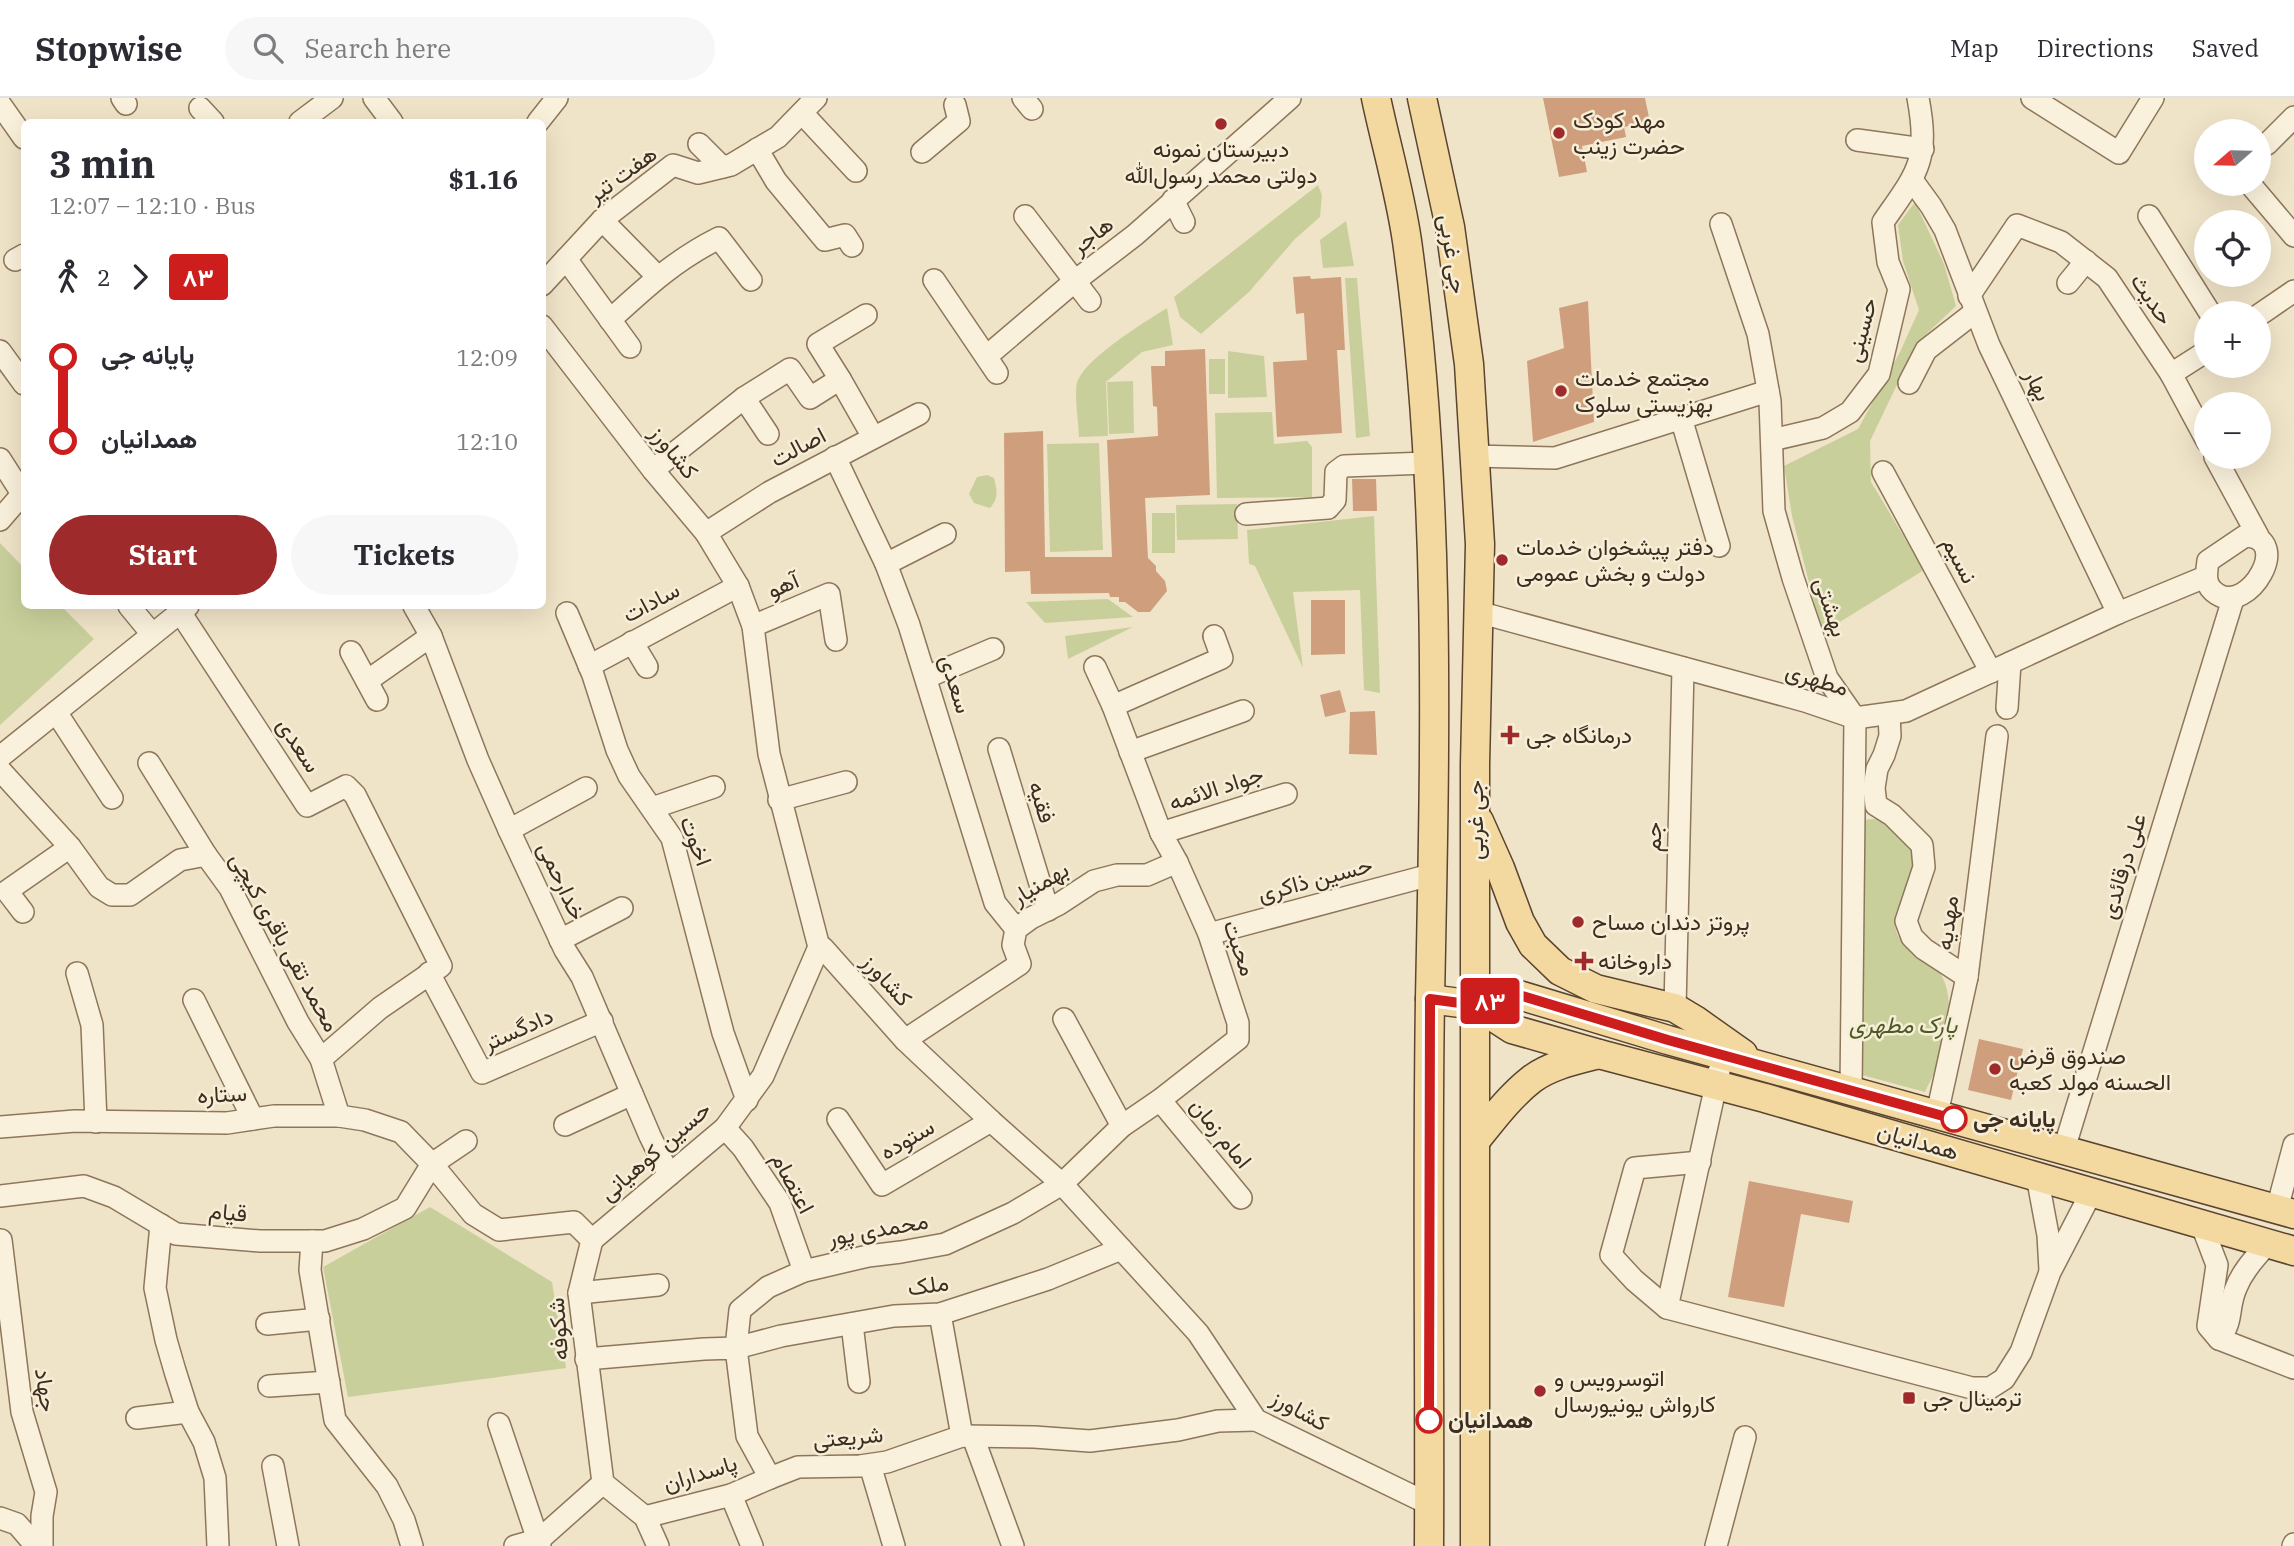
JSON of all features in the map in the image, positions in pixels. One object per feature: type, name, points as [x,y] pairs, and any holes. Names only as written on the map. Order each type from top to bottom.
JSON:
[{"type":"main road","name":"جی غربی","points":[[1376,98],[1406,236],[1422,366],[1433,564],[1434,874],[1430,999],[1429,1546]]},
{"type":"main road","name":"جی غربی","points":[[1422,98],[1450,227],[1469,364],[1480,544],[1475,812],[1475,1546]]},
{"type":"main road","points":[[1475,812],[1520,922],[1534,945],[1560,971],[1596,989],[1675,1008],[1760,1065]]},
{"type":"main road","name":"همدانیان","points":[[1475,1005],[1519,995],[1722,1055],[2285,1211]]},
{"type":"main road","points":[[1430,999],[1475,1005]]},
{"type":"main road","name":"همدانیان","points":[[1475,1005],[1512,1029],[2281,1247]]},
{"type":"main road","points":[[1475,1140],[1504,1106],[1534,1078],[1564,1063],[1599,1054]]},
{"type":"main road","points":[[2020,1137],[2023,1149],[2019,1162],[2024,1172]]},
{"type":"main road","points":[[2105,1195],[2114,1189],[2125,1166]]},
{"type":"street","points":[[304,119],[332,98]]},
{"type":"street","points":[[374,98],[390,119]]},
{"type":"street","points":[[540,119],[557,98]]},
{"type":"street","name":"هاجر","points":[[934,280],[992,365],[1075,281],[1135,235],[1290,98]]},
{"type":"street","name":"حسینی","points":[[1772,440],[1823,428],[1850,412],[1879,374],[1899,289],[1888,262],[1883,222],[1916,174],[1923,149],[1918,98]]},
{"type":"street","points":[[2032,98],[2119,153],[2153,98]]},
{"type":"street","points":[[922,152],[959,121],[956,100]]},
{"type":"street","points":[[0,104],[21,134]]},
{"type":"street","points":[[809,106],[856,171]]},
{"type":"street","name":"هفت تیر","points":[[546,280],[602,220],[673,165],[698,173],[731,165],[778,137],[809,106]]},
{"type":"street","points":[[2272,139],[2294,117]]},
{"type":"street","points":[[1857,140],[1923,149]]},
{"type":"street","points":[[699,144],[722,167]]},
{"type":"street","points":[[757,149],[776,181],[825,240],[845,234],[852,246]]},
{"type":"street","name":"بهار","points":[[1912,180],[1945,230],[1989,345],[2118,613]]},
{"type":"street","points":[[2260,196],[2294,236]]},
{"type":"street","points":[[1173,200],[1184,222]]},
{"type":"street","points":[[1025,216],[1090,301]]},
{"type":"street","points":[[2149,216],[2202,301]]},
{"type":"street","points":[[602,220],[657,276]]},
{"type":"street","name":"بهشتی","points":[[1721,224],[1758,334],[1768,391],[1774,511],[1793,578],[1827,678],[1855,718]]},
{"type":"street","name":"حدیث","points":[[1972,304],[2017,225],[2061,242],[2107,278],[2171,374],[2194,417]]},
{"type":"street","points":[[610,320],[657,276],[719,238],[751,280]]},
{"type":"street","points":[[566,258],[630,347]]},
{"type":"street","points":[[2068,283],[2085,261]]},
{"type":"street","points":[[2271,307],[2294,291]]},
{"type":"street","points":[[1909,383],[1926,350],[1972,304]]},
{"type":"street","points":[[866,316],[818,344],[873,437]]},
{"type":"street","name":"کشاورز","points":[[546,331],[653,470],[706,533],[738,586],[753,626],[769,754],[779,800],[818,947],[823,948],[905,1040],[1062,1184],[1198,1333],[1256,1420],[1429,1504]]},
{"type":"street","points":[[0,351],[21,380]]},
{"type":"street","points":[[2171,374],[2194,359]]},
{"type":"street","points":[[653,470],[744,398],[790,369],[810,398],[840,379]]},
{"type":"street","points":[[1473,456],[1555,457],[1768,391]]},
{"type":"street","points":[[744,398],[768,434]]},
{"type":"street","name":"اصالت","points":[[706,533],[770,492],[919,414]]},
{"type":"street","points":[[1681,418],[1719,546]]},
{"type":"street","name":"سعدی","points":[[835,457],[886,564],[927,677],[995,903],[1016,929]]},
{"type":"street","points":[[0,459],[21,490]]},
{"type":"street","points":[[1246,514],[1328,508],[1335,499],[1336,472],[1345,466],[1427,463]]},
{"type":"street","points":[[2222,469],[2258,536],[2269,543],[2279,560],[2267,576],[2241,596],[2223,598],[2210,590],[2205,577],[2208,561],[2245,536],[2258,536]]},
{"type":"street","name":"نسیم","points":[[1884,472],[2000,668]]},
{"type":"street","points":[[0,520],[21,497]]},
{"type":"street","points":[[886,564],[945,534]]},
{"type":"street","name":"مطهری","points":[[1478,611],[1805,701],[1855,718],[1906,711],[2118,613],[2205,577]]},
{"type":"street","name":"سادات","points":[[589,666],[738,586]]},
{"type":"street","name":"آهو","points":[[753,626],[829,593],[836,639]]},
{"type":"street","name":"علی درقائدی","points":[[2064,1149],[2233,599]]},
{"type":"street","points":[[131,609],[152,634]]},
{"type":"street","points":[[0,757],[184,609]]},
{"type":"street","name":"سعدی","points":[[184,609],[307,806],[346,786],[355,794],[435,969]]},
{"type":"street","name":"خدارحمی","points":[[416,609],[431,636],[478,760],[509,830],[560,940],[582,977],[669,1175]]},
{"type":"street","name":"اخوت","points":[[567,613],[629,776],[672,838],[723,1034],[747,1100]]},
{"type":"street","points":[[351,652],[372,691],[431,636]]},
{"type":"street","points":[[1114,706],[1222,658],[1214,636]]},
{"type":"street","points":[[632,642],[647,667]]},
{"type":"street","points":[[927,677],[993,649]]},
{"type":"street","name":"محبت","points":[[1062,1184],[1122,1126],[1238,1039],[1238,1023],[1209,934],[1161,833],[1114,706],[1095,667]]},
{"type":"street","name":"جم","points":[[1675,1008],[1683,668]]},
{"type":"street","points":[[2000,668],[2007,708]]},
{"type":"street","points":[[1130,752],[1243,711]]},
{"type":"street","points":[[56,712],[112,798]]},
{"type":"street","points":[[1889,714],[1890,736],[1885,755],[1877,769],[1874,788],[1876,805],[1892,814],[1922,845],[1924,867],[1906,921],[1912,937],[1924,949],[1967,976]]},
{"type":"street","points":[[1852,1090],[1855,718]]},
{"type":"street","name":"مهدیه","points":[[1937,1114],[1967,976],[1997,736]]},
{"type":"street","name":"فقیه","points":[[999,749],[1048,910]]},
{"type":"street","points":[[149,763],[206,855]]},
{"type":"street","name":"محمد تقی باقری کیچی","points":[[0,770],[69,847],[99,887],[112,895],[130,895],[180,860],[206,855],[230,888],[298,1022],[321,1059],[339,1116]]},
{"type":"street","points":[[779,800],[846,782]]},
{"type":"street","points":[[652,808],[714,787]]},
{"type":"street","points":[[509,830],[586,788]]},
{"type":"street","name":"جواد الائمه","points":[[1161,833],[1286,794]]},
{"type":"street","points":[[23,912],[7,891],[69,847]]},
{"type":"street","name":"بهمنیار","points":[[905,1040],[1020,964],[1013,945],[1016,929],[1094,881],[1117,875],[1147,875],[1177,862]]},
{"type":"street","name":"حسین ذاکری","points":[[1209,934],[1434,874]]},
{"type":"street","points":[[560,940],[622,908]]},
{"type":"street","name":"حسین کوهیانی","points":[[592,1240],[725,1128],[747,1100],[763,1076],[818,947]]},
{"type":"street","points":[[321,1059],[380,1008],[435,969]]},
{"type":"street","name":"دادگستر","points":[[435,969],[482,1073],[602,1021]]},
{"type":"street","points":[[77,974],[92,1025],[96,1122]]},
{"type":"street","points":[[194,1000],[253,1119]]},
{"type":"street","points":[[1064,1019],[1122,1126]]},
{"type":"street","points":[[1667,1308],[1722,1055]]},
{"type":"street","points":[[565,1125],[632,1094]]},
{"type":"street","name":"امام زمان","points":[[1160,1100],[1241,1198]]},
{"type":"street","name":"ستاره","points":[[0,1127],[96,1122],[227,1123],[274,1116],[339,1116],[365,1120],[401,1132],[432,1164]]},
{"type":"street","name":"ستوده","points":[[838,1119],[882,1185],[991,1121]]},
{"type":"street","name":"اعتصام","points":[[725,1128],[743,1148],[780,1203],[804,1270]]},
{"type":"street","points":[[466,1141],[432,1164],[472,1214],[499,1230],[574,1222],[592,1240]]},
{"type":"street","points":[[2285,1211],[2294,1145]]},
{"type":"street","points":[[1700,1163],[1635,1168],[1611,1255],[1634,1280],[1667,1308],[1972,1388],[1990,1388],[2004,1379],[2021,1352],[2050,1272],[2105,1195]]},
{"type":"street","name":"قیام","points":[[0,1196],[84,1186],[114,1198],[176,1234],[260,1241],[325,1241],[363,1229],[405,1208],[432,1164]]},
{"type":"street","points":[[2024,1172],[2048,1235],[2050,1272]]},
{"type":"street","name":"محمدی پور","points":[[736,1348],[740,1310],[768,1287],[804,1270],[868,1256],[945,1244],[1013,1213],[1062,1184]]},
{"type":"street","points":[[2201,1223],[2217,1265],[2208,1326],[2219,1339],[2294,1368]]},
{"type":"street","points":[[161,1226],[155,1288],[166,1340],[188,1412],[204,1442],[215,1478],[218,1546]]},
{"type":"street","name":"جهاد","points":[[1,1240],[22,1412],[46,1492],[42,1516],[42,1546]]},
{"type":"street","name":"شکوفه","points":[[592,1240],[579,1293],[603,1483]]},
{"type":"street","points":[[312,1241],[310,1269],[335,1420],[387,1486],[404,1520],[412,1546]]},
{"type":"street","points":[[2219,1339],[2228,1328],[2234,1291],[2243,1272],[2281,1247]]},
{"type":"street","name":"ملک","points":[[736,1348],[781,1336],[894,1316],[940,1314],[1036,1284],[1121,1250]]},
{"type":"street","points":[[579,1293],[659,1285]]},
{"type":"street","points":[[940,1314],[968,1436],[1013,1546]]},
{"type":"street","points":[[267,1324],[318,1319]]},
{"type":"street","points":[[852,1324],[859,1382]]},
{"type":"street","points":[[586,1359],[736,1348],[747,1436],[770,1478]]},
{"type":"street","points":[[269,1386],[329,1382]]},
{"type":"street","points":[[137,1418],[188,1412]]},
{"type":"street","name":"شریعتی","points":[[770,1478],[798,1467],[887,1462],[968,1436],[1090,1441],[1178,1430],[1218,1421],[1256,1420]]},
{"type":"street","points":[[499,1424],[540,1542]]},
{"type":"street","points":[[1716,1546],[1745,1437]]},
{"type":"street","points":[[870,1465],[894,1546]]},
{"type":"street","points":[[273,1466],[288,1546]]},
{"type":"street","name":"پاسداران","points":[[645,1517],[731,1495],[770,1478]]},
{"type":"street","points":[[515,1546],[540,1542],[603,1483],[645,1517],[658,1546]]},
{"type":"street","points":[[731,1495],[751,1546]]},
{"type":"street","points":[[0,1518],[17,1524],[36,1546]]},
{"type":"green space","points":[[1318,185],[1322,195],[1320,217],[1295,239],[1249,292],[1201,334],[1180,317],[1174,297]]},
{"type":"green space","points":[[1915,202],[1944,264],[1956,306],[1917,343],[1870,441],[1871,482],[1924,570],[1822,633],[1792,516],[1784,466],[1858,429],[1900,352],[1919,310],[1903,261],[1898,225]]},
{"type":"green space","points":[[1346,221],[1354,266],[1323,268],[1320,240]]},
{"type":"green space","points":[[1345,278],[1357,278],[1370,436],[1356,438]]},
{"type":"green space","points":[[1167,308],[1173,345],[1142,352],[1106,382],[1108,436],[1079,437],[1076,387],[1082,373],[1117,341]]},
{"type":"green space","points":[[1228,351],[1264,356],[1267,397],[1228,398]]},
{"type":"green space","points":[[1209,359],[1225,359],[1225,394],[1209,394]]},
{"type":"green space","points":[[1133,381],[1134,433],[1109,434],[1107,382]]},
{"type":"green space","points":[[1272,412],[1274,444],[1307,441],[1312,447],[1312,497],[1217,498],[1215,413]]},
{"type":"green space","points":[[1099,443],[1103,550],[1050,552],[1047,444]]},
{"type":"green space","points":[[987,475],[994,478],[996,491],[995,501],[990,508],[974,503],[969,494],[977,477]]},
{"type":"green space","points":[[1237,504],[1238,539],[1177,540],[1176,505]]},
{"type":"green space","points":[[1152,513],[1175,513],[1175,553],[1152,553]]},
{"type":"green space","points":[[1374,516],[1380,693],[1364,690],[1360,590],[1293,592],[1303,668],[1255,566],[1249,564],[1247,530]]},
{"type":"green space","points":[[0,543],[21,565],[21,609],[64,609],[94,639],[0,725]]},
{"type":"green space","points":[[1108,599],[1133,617],[1045,623],[1026,602]]},
{"type":"green space","points":[[1133,627],[1068,659],[1065,636]]},
{"type":"green space","name":"پارک مطهری","points":[[1885,818],[1902,836],[1913,860],[1910,880],[1896,915],[1896,931],[1903,943],[1941,974],[1948,997],[1944,1047],[1925,1092],[1862,1075],[1862,820]]},
{"type":"green space","points":[[430,1207],[552,1282],[566,1368],[348,1397],[323,1267]]},
{"type":"building","points":[[1543,98],[1645,98],[1650,122],[1624,127],[1626,137],[1582,146],[1587,172],[1559,177]]},
{"type":"building","points":[[1310,276],[1311,279],[1341,277],[1345,350],[1337,350],[1342,433],[1277,437],[1273,362],[1307,360],[1304,313],[1296,314],[1293,277]]},
{"type":"building","name":"مجتمع خدمات بهزیستی سلوک","points":[[1588,301],[1594,422],[1533,442],[1527,361],[1564,348],[1559,308]]},
{"type":"building","points":[[1205,349],[1210,495],[1145,498],[1148,558],[1165,581],[1167,591],[1150,612],[1138,612],[1125,602],[1119,602],[1119,597],[1110,597],[1109,593],[1031,594],[1030,571],[1005,572],[1004,433],[1043,431],[1045,557],[1112,557],[1107,440],[1158,436],[1151,366],[1165,366],[1165,351]]},
{"type":"building","points":[[1352,479],[1376,479],[1377,511],[1353,511]]},
{"type":"building","points":[[1311,600],[1345,600],[1345,654],[1311,655]]},
{"type":"building","points":[[1340,690],[1346,712],[1325,717],[1320,695]]},
{"type":"building","points":[[1375,711],[1377,755],[1349,754],[1350,712]]},
{"type":"building","name":"صندوق قرض الحسنه مولد کعبه","points":[[1979,1039],[2023,1049],[2011,1100],[1968,1090]]},
{"type":"building","points":[[1749,1181],[1853,1201],[1849,1223],[1801,1214],[1784,1307],[1728,1297]]},
{"type":"bus line","name":"۸۳","points":[[1429,1420],[1430,999],[1475,1005],[1519,995],[1668,1040],[1954,1119]]},
{"type":"place","name":"دبیرستان نمونه دولتی محمد رسول‌الله","points":[[1221,124]]},
{"type":"place","name":"مهد کودک حضرت زینب","points":[[1559,133]]},
{"type":"place","name":"مجتمع خدمات بهزیستی سلوک","points":[[1561,391]]},
{"type":"place","name":"دفتر پیشخوان خدمات دولت و بخش عمومی","points":[[1502,560]]},
{"type":"place","name":"درمانگاه جی","points":[[1510,735]]},
{"type":"place","name":"پروتز دندان مساح","points":[[1578,922]]},
{"type":"place","name":"داروخانه","points":[[1584,961]]},
{"type":"place","name":"صندوق قرض الحسنه مولد کعبه","points":[[1995,1069]]},
{"type":"place","name":"پایانه جی","points":[[1954,1119]]},
{"type":"place","name":"اتوسرویس و کارواش یونیورسال","points":[[1540,1391]]},
{"type":"place","name":"ترمینال جی","points":[[1909,1398]]},
{"type":"place","name":"همدانیان","points":[[1429,1420]]}]
